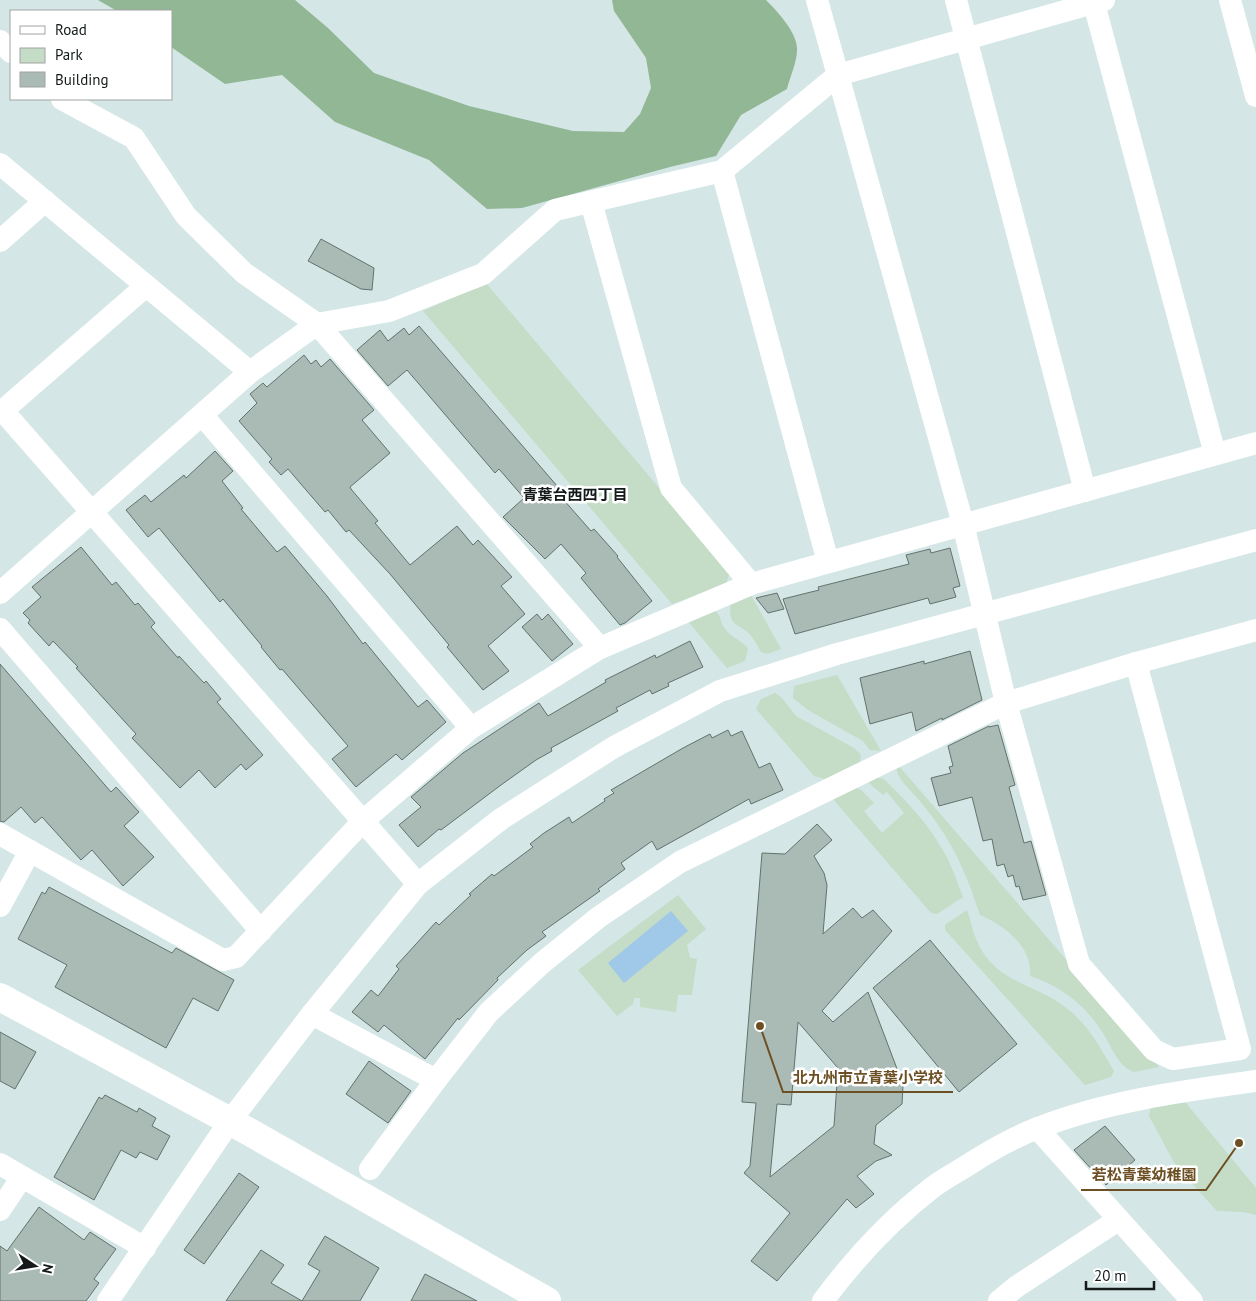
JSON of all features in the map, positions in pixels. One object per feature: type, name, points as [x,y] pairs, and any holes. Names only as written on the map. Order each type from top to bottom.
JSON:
[{"type":"street","points":[[817,0],[963,524],[1006,703],[1079,964],[1154,1050],[1173,1060],[1240,1049],[1136,664]]},
{"type":"street","points":[[956,0],[1084,491]]},
{"type":"street","points":[[1230,0],[1256,96]]},
{"type":"street","points":[[0,593],[203,416],[250,372],[318,324],[389,311],[483,274],[555,210],[722,171],[838,75],[1097,1],[1215,454]]},
{"type":"street","points":[[0,41],[10,51]]},
{"type":"street","points":[[64,100],[134,138],[186,216],[244,272],[318,324],[600,648]]},
{"type":"street","points":[[0,164],[250,372]]},
{"type":"street","points":[[722,171],[828,562]]},
{"type":"street","points":[[0,241],[45,201]]},
{"type":"street","points":[[591,202],[670,488],[752,584]]},
{"type":"street","points":[[146,286],[1,412],[92,512],[418,884]]},
{"type":"street","points":[[203,416],[471,728]]},
{"type":"street","points":[[0,834],[223,960],[236,957],[363,821],[471,728],[600,648],[752,584],[1256,443]]},
{"type":"street","points":[[108,1301],[230,1121],[312,1014],[418,884],[501,819],[614,747],[720,691],[837,654],[1256,540]]},
{"type":"street","points":[[0,629],[261,931]]},
{"type":"street","points":[[370,1169],[436,1080],[490,1012],[542,963],[599,917],[680,862],[1006,703],[1256,630]]},
{"type":"street","points":[[0,906],[30,851]]},
{"type":"street","points":[[0,997],[230,1121],[548,1301]]},
{"type":"street","points":[[312,1014],[436,1080]]},
{"type":"street","points":[[823,1301],[846,1269],[885,1227],[934,1186],[1002,1144],[1037,1128],[1068,1117],[1139,1100],[1256,1082]]},
{"type":"street","points":[[1037,1128],[1192,1301]]},
{"type":"street","points":[[0,1164],[145,1248]]},
{"type":"street","points":[[0,1210],[22,1177]]},
{"type":"street","points":[[999,1301],[1016,1287],[1118,1220]]},
{"type":"green space","points":[[98,0],[295,0],[328,28],[374,73],[469,106],[573,131],[624,132],[640,114],[651,88],[646,58],[614,11],[612,0],[766,0],[791,30],[796,43],[797,55],[787,89],[741,115],[716,156],[522,208],[487,209],[429,160],[335,122],[282,75],[225,84],[172,48],[172,10],[115,10]]},
{"type":"green space","points":[[486,283],[730,572],[726,584],[672,604],[423,311]]},
{"type":"green space","points":[[751,595],[781,649],[767,654],[761,652],[747,632],[733,621],[730,611],[731,602]]},
{"type":"green space","points":[[713,609],[726,630],[748,649],[745,661],[727,668],[687,620]]},
{"type":"green space","points":[[837,675],[881,751],[870,750],[863,741],[808,710],[793,698],[794,686]]},
{"type":"green space","points":[[775,693],[782,698],[796,716],[854,748],[861,755],[860,762],[825,779],[814,776],[756,709],[761,699]]},
{"type":"green space","points":[[898,765],[1159,1067],[1134,1072],[1126,1068],[1104,1034],[1079,1004],[1061,990],[1030,976],[1030,965],[1027,956],[1015,938],[989,919],[980,915],[956,854],[930,814],[901,780],[896,766]]},
{"type":"green space","points":[[875,777],[884,779],[927,826],[950,863],[963,897],[937,914],[931,913],[832,798],[854,787],[861,790],[874,803],[864,811],[882,833],[904,813],[887,792],[883,795],[869,783]]},
{"type":"green space","points":[[678,895],[706,929],[687,945],[690,958],[697,959],[692,995],[678,995],[676,1012],[640,1007],[640,998],[634,998],[633,1004],[617,1016],[578,970]]},
{"type":"green space","points":[[967,910],[976,939],[984,954],[993,965],[1004,974],[1053,999],[1073,1013],[1104,1053],[1114,1071],[1111,1077],[1085,1085],[945,930],[945,925]]},
{"type":"green space","points":[[1185,1102],[1256,1188],[1256,1215],[1243,1212],[1217,1211],[1176,1166],[1149,1116],[1151,1107]]},
{"type":"water","points":[[671,911],[688,931],[624,983],[608,963]]},
{"type":"building","points":[[321,239],[374,268],[372,290],[361,289],[308,261]]},
{"type":"building","points":[[419,326],[558,487],[555,490],[591,531],[594,529],[618,556],[652,601],[625,623],[620,625],[581,578],[586,573],[561,544],[545,559],[503,517],[524,498],[499,469],[495,473],[407,370],[388,386],[357,350],[380,330],[388,341],[404,328],[409,335]]},
{"type":"building","points":[[304,355],[311,364],[316,360],[321,367],[330,359],[374,410],[362,420],[390,453],[350,487],[378,521],[375,523],[410,565],[457,526],[473,545],[478,540],[512,577],[501,586],[525,614],[488,646],[509,671],[483,690],[447,647],[449,645],[390,574],[349,530],[346,532],[328,510],[325,512],[288,469],[281,475],[269,462],[272,459],[239,421],[257,403],[250,394],[263,383],[267,387]]},
{"type":"building","points":[[215,451],[233,471],[222,481],[243,508],[241,509],[277,552],[285,546],[327,596],[363,644],[365,642],[418,707],[427,700],[446,722],[402,760],[396,754],[356,787],[332,759],[348,746],[282,669],[280,670],[223,599],[220,602],[159,528],[148,537],[126,510],[145,495],[151,502],[184,475],[186,478]]},
{"type":"building","points":[[81,547],[112,585],[116,582],[135,605],[138,603],[155,623],[151,627],[178,658],[179,656],[204,683],[206,681],[221,699],[217,702],[263,755],[246,770],[241,764],[215,788],[199,770],[180,788],[132,738],[136,734],[76,668],[78,667],[53,641],[49,646],[28,623],[30,620],[23,613],[41,597],[32,587]]},
{"type":"building","points":[[950,548],[960,586],[953,588],[956,597],[930,604],[928,598],[795,634],[783,599],[819,590],[818,587],[909,564],[906,555],[930,549],[931,553]]},
{"type":"building","points":[[777,593],[784,609],[768,613],[756,598]]},
{"type":"building","points":[[537,614],[542,620],[548,614],[573,644],[552,661],[522,627]]},
{"type":"building","points":[[690,641],[703,667],[668,683],[669,686],[652,694],[650,690],[616,708],[618,711],[551,748],[552,751],[536,760],[441,830],[439,829],[418,847],[399,825],[421,807],[411,797],[463,753],[539,703],[548,716],[606,682],[605,680],[655,655],[656,658]]},
{"type":"building","points":[[970,651],[982,700],[916,731],[912,712],[870,724],[860,678],[924,661],[924,664]]},
{"type":"building","points":[[0,664],[111,792],[116,787],[139,812],[124,826],[154,857],[123,886],[92,850],[81,860],[42,817],[35,823],[21,807],[4,822],[0,821]]},
{"type":"building","points":[[998,725],[1015,785],[1009,787],[1024,843],[1031,841],[1046,895],[1023,900],[1019,886],[1016,887],[1013,875],[1008,877],[1004,864],[997,866],[992,839],[983,841],[972,797],[939,806],[931,778],[951,773],[949,767],[953,766],[948,746],[989,726]]},
{"type":"building","points":[[728,730],[731,736],[742,731],[759,768],[770,763],[783,790],[751,804],[749,799],[657,850],[652,841],[621,863],[625,869],[598,889],[600,891],[542,932],[546,936],[527,950],[497,978],[498,980],[459,1020],[458,1018],[425,1059],[384,1025],[378,1032],[352,1012],[371,990],[378,996],[399,969],[396,966],[436,922],[439,925],[471,895],[469,894],[492,874],[494,876],[533,847],[530,844],[544,833],[569,817],[572,823],[605,801],[604,799],[614,793],[611,790],[683,748],[710,734],[712,738]]},
{"type":"building","points":[[817,824],[832,840],[814,856],[824,873],[827,885],[823,934],[853,908],[862,918],[873,910],[892,931],[822,1011],[833,1022],[868,992],[899,1074],[898,1080],[903,1086],[902,1104],[876,1125],[874,1144],[892,1155],[876,1161],[857,1176],[874,1194],[856,1208],[847,1199],[777,1281],[751,1261],[790,1213],[744,1173],[750,1166],[756,1103],[742,1102],[762,853],[785,854]],"holes":[[[798,1022],[838,1068],[834,1126],[770,1177],[777,1104],[791,1105]]]},
{"type":"building","points":[[49,887],[172,953],[176,948],[234,980],[218,1011],[193,998],[166,1048],[55,987],[67,965],[18,939],[42,892],[45,894]]},
{"type":"building","points":[[930,940],[1017,1044],[959,1092],[873,988]]},
{"type":"building","points":[[0,1032],[36,1052],[15,1089],[0,1081]]},
{"type":"building","points":[[369,1061],[411,1091],[388,1123],[346,1094]]},
{"type":"building","points":[[105,1095],[137,1112],[139,1108],[156,1118],[152,1126],[170,1136],[157,1160],[140,1152],[136,1158],[121,1150],[94,1200],[54,1177],[99,1097],[102,1099]]},
{"type":"building","points":[[1105,1126],[1135,1160],[1106,1185],[1074,1150]]},
{"type":"building","points":[[239,1173],[259,1187],[204,1264],[184,1250]]},
{"type":"building","points":[[39,1207],[84,1240],[90,1232],[116,1249],[94,1279],[99,1283],[86,1301],[0,1301],[0,1246],[7,1251]]},
{"type":"building","points":[[325,1236],[379,1268],[360,1301],[302,1301],[320,1271],[308,1264]]},
{"type":"building","points":[[261,1250],[284,1265],[271,1283],[302,1301],[226,1301]]},
{"type":"building","points":[[425,1274],[477,1301],[411,1301]]},
{"type":"place","name":"北九州市立青葉小学校","points":[[760,1026]]},
{"type":"place","name":"若松青葉幼稚園","points":[[1239,1143]]},
{"type":"district","name":"青葉台西四丁目","points":[[575,494]]}]
